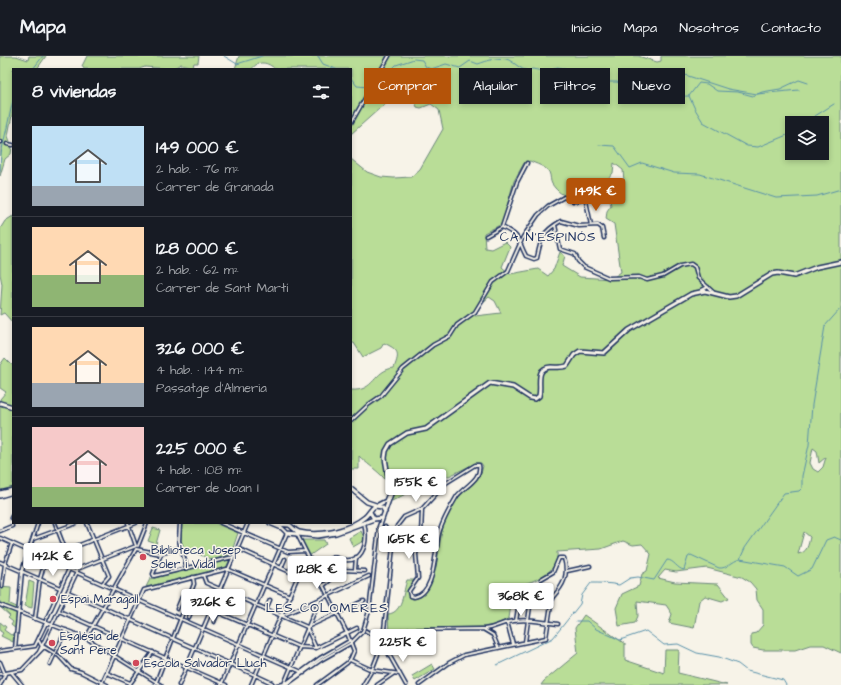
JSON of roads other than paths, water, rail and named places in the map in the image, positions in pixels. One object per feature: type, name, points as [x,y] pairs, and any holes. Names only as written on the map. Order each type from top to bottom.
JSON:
[{"type":"main road","points":[[352,523],[360,520],[377,505],[387,500],[389,493],[384,457],[385,450],[396,438],[404,433],[426,428],[489,382],[510,385],[530,397],[536,397],[539,391],[538,374],[543,368],[548,366],[565,366],[573,354],[579,350],[602,352],[607,350],[628,328],[689,294],[708,289],[729,297],[736,296],[775,274],[791,277],[817,267],[841,261]]},
{"type":"main road","points":[[380,527],[391,490],[386,453],[388,447],[407,433],[426,429],[490,383],[513,387],[530,398],[535,399],[539,396],[539,375],[543,369],[548,367],[567,366],[574,355],[580,351],[604,353],[632,328],[691,294],[708,289],[726,296],[735,295],[772,273],[777,272],[790,276],[841,261]]},
{"type":"main road","points":[[0,403],[12,407]]},
{"type":"main road","points":[[352,490],[367,502],[383,508],[385,527],[380,527]]},
{"type":"main road","points":[[0,495],[12,492]]},
{"type":"main road","points":[[367,502],[370,511],[380,527]]},
{"type":"main road","points":[[279,524],[289,528],[297,534],[311,536],[327,535],[383,517]]},
{"type":"main road","points":[[274,524],[311,534],[330,532],[350,524]]},
{"type":"street","points":[[352,121],[389,56]]},
{"type":"street","points":[[7,144],[12,145]]},
{"type":"street","points":[[486,236],[502,227],[517,182],[527,163]]},
{"type":"street","points":[[352,420],[368,405],[381,396],[403,369],[434,345],[450,336],[457,325],[475,312],[493,282],[508,271],[528,229],[538,215],[548,206],[564,197],[575,201],[604,187]]},
{"type":"street","points":[[586,196],[591,225]]},
{"type":"street","points":[[502,227],[517,236],[526,256],[535,260],[540,242],[548,229],[563,221],[579,226],[600,226],[604,238]]},
{"type":"street","points":[[555,225],[560,249],[575,254],[578,261],[584,267],[605,276],[613,278],[639,277],[647,280],[663,276],[676,267],[690,264],[694,266],[698,278],[708,289]]},
{"type":"street","points":[[406,685],[382,639],[394,538],[400,521],[408,515],[421,510],[446,483],[472,467],[479,465],[477,476],[458,496],[440,530],[430,585],[421,594],[414,597],[410,596],[409,591],[418,578],[416,554],[421,535],[421,510]]},
{"type":"street","points":[[313,568],[334,557],[341,560],[351,560],[362,553],[367,535],[364,522]]},
{"type":"street","points":[[15,648],[22,571],[38,524]]},
{"type":"street","points":[[55,524],[65,551],[72,566],[77,571]]},
{"type":"street","points":[[33,539],[75,524]]},
{"type":"street","points":[[87,524],[109,576],[103,583]]},
{"type":"street","points":[[46,558],[94,540],[128,524],[136,547]]},
{"type":"street","points":[[86,638],[136,547],[147,524]]},
{"type":"street","points":[[180,524],[179,542],[187,569]]},
{"type":"street","points":[[223,524],[288,552],[305,551]]},
{"type":"street","points":[[179,685],[248,524]]},
{"type":"street","points":[[0,531],[12,526]]},
{"type":"street","points":[[277,685],[284,685],[351,641],[364,630],[369,611],[380,527]]},
{"type":"street","points":[[385,527],[391,538],[394,538]]},
{"type":"street","points":[[221,684],[289,528]]},
{"type":"street","points":[[297,534],[351,641],[354,651],[350,660],[317,685]]},
{"type":"street","points":[[0,538],[69,569],[77,571],[140,602],[303,672]]},
{"type":"street","points":[[2,587],[5,564],[12,543]]},
{"type":"street","points":[[1,674],[13,673],[22,670],[39,652],[77,571],[102,559],[136,547],[161,554],[181,548]]},
{"type":"street","points":[[237,548],[299,576]]},
{"type":"street","points":[[161,554],[153,574],[154,576],[187,569],[234,556]]},
{"type":"street","points":[[355,570],[356,557]]},
{"type":"street","points":[[419,685],[457,659],[475,652],[547,636],[552,598],[562,586],[567,571],[564,558],[560,557],[553,572],[540,579]]},
{"type":"street","points":[[36,619],[40,579],[46,558]]},
{"type":"street","points":[[281,568],[285,559]]},
{"type":"street","points":[[290,572],[294,561]]},
{"type":"street","points":[[251,685],[305,561],[310,561]]},
{"type":"street","points":[[0,562],[60,588]]},
{"type":"street","points":[[35,646],[39,640],[60,588],[72,566]]},
{"type":"street","points":[[567,571],[590,566]]},
{"type":"street","points":[[102,684],[132,620],[144,590],[228,569],[290,596]]},
{"type":"street","points":[[323,586],[342,570],[365,571]]},
{"type":"street","points":[[203,575],[204,582],[307,627],[316,648]]},
{"type":"street","points":[[281,616],[328,596],[369,576]]},
{"type":"street","points":[[156,684],[189,599],[194,584],[193,578]]},
{"type":"street","points":[[525,642],[533,585]]},
{"type":"street","points":[[516,621],[521,590]]},
{"type":"street","points":[[68,592],[255,674],[274,685]]},
{"type":"street","points":[[189,617],[198,595],[207,599],[202,612],[193,609]]},
{"type":"street","points":[[531,595],[552,598]]},
{"type":"street","points":[[177,609],[182,597],[299,646],[316,648],[357,628]]},
{"type":"street","points":[[266,609],[270,600]]},
{"type":"street","points":[[284,685],[290,666],[319,600]]},
{"type":"street","points":[[307,627],[364,601]]},
{"type":"street","points":[[214,622],[221,604],[227,607]]},
{"type":"street","points":[[0,605],[86,638],[140,671],[156,684],[161,685]]},
{"type":"street","points":[[58,611],[226,685]]},
{"type":"street","points":[[364,630],[386,640],[409,630],[483,629],[494,628],[507,622],[528,620],[558,624]]},
{"type":"street","points":[[507,622],[513,644]]},
{"type":"street","points":[[483,629],[493,635],[498,647]]},
{"type":"street","points":[[50,664],[66,630]]},
{"type":"street","points":[[39,640],[43,646],[56,654],[71,669],[81,672],[102,684],[107,685]]},
{"type":"street","points":[[363,685],[386,640]]},
{"type":"street","points":[[0,651],[35,646]]},
{"type":"street","points":[[35,646],[39,652]]},
{"type":"street","points":[[107,673],[130,684],[153,652]]},
{"type":"street","points":[[350,660],[372,670],[400,674]]},
{"type":"street","points":[[0,662],[6,674]]},
{"type":"street","points":[[13,673],[22,685]]},
{"type":"street","points":[[377,685],[394,673]]},
{"type":"street","points":[[0,685],[6,674]]},
{"type":"waterway","points":[[34,68],[43,56]]},
{"type":"waterway","points":[[224,56],[237,64],[262,56]]},
{"type":"waterway","points":[[318,56],[323,64],[333,68]]},
{"type":"waterway","points":[[393,68],[396,65],[414,59],[422,60],[426,67],[428,68]]},
{"type":"waterway","points":[[434,68],[446,64],[460,68],[470,61],[478,64],[493,59],[505,59],[528,71],[532,69],[549,72],[557,67],[575,70],[585,74],[594,73],[608,82],[617,82],[633,87],[643,84],[659,97],[689,96],[699,83],[707,84],[717,91],[738,92],[753,96],[762,92],[780,89],[799,80],[808,83]]},
{"type":"waterway","points":[[685,75],[728,89],[757,94],[799,90]]},
{"type":"waterway","points":[[352,79],[357,86],[364,87]]},
{"type":"waterway","points":[[689,96],[703,122],[747,146],[758,147],[785,136]]},
{"type":"waterway","points":[[0,170],[1,154],[12,104]]},
{"type":"waterway","points":[[815,116],[834,104]]},
{"type":"waterway","points":[[599,145],[614,146],[630,168],[642,163],[674,173],[700,174],[776,198],[817,196],[841,189]]},
{"type":"waterway","points":[[740,559],[745,548],[784,493],[799,491],[802,488],[802,476],[809,445],[812,405],[825,326],[841,308]]},
{"type":"waterway","points":[[497,665],[553,638],[580,604],[582,595],[591,583],[609,583],[619,585],[630,578],[638,577],[654,580],[667,560],[672,561],[679,568],[684,570],[688,557],[691,555],[719,568],[725,567],[740,559],[785,567],[798,576],[812,569],[826,540],[834,537],[841,540]]},
{"type":"waterway","points":[[576,621],[587,621],[596,629],[620,640],[646,631],[664,645],[678,644],[697,653],[719,657],[738,664],[747,671],[783,680],[786,685]]},
{"type":"place","name":"Biblioteca Josep Soler i Vidal","points":[[143,557]]},
{"type":"place","name":"Espai Maragall","points":[[53,599]]},
{"type":"place","name":"Església de Sant Pere","points":[[52,643]]},
{"type":"place","name":"Escola Salvador Lluch","points":[[136,663]]},
{"type":"district","name":"CA N'ESPINÓS","points":[[548,237]]},
{"type":"district","name":"LES COLOMERES","points":[[327,608]]}]
